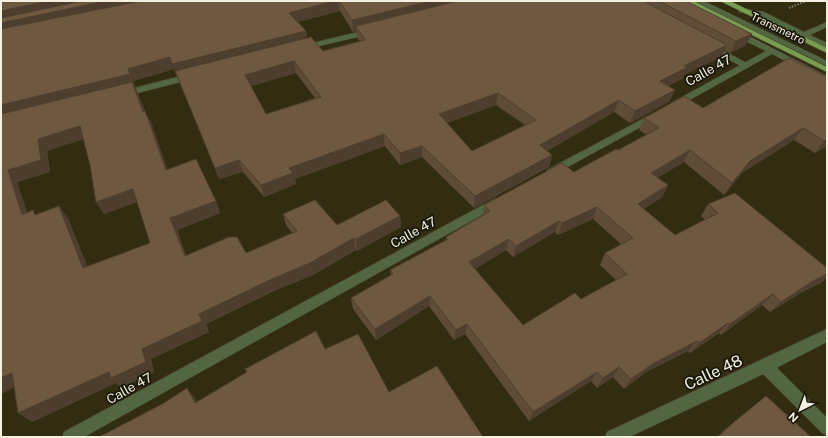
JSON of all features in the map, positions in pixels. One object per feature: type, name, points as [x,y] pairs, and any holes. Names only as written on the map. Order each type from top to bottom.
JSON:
[{"type":"main road","points":[[687,1],[720,18],[751,24],[827,51]]},
{"type":"main road","points":[[724,1],[742,10],[751,24],[827,70]]},
{"type":"street","name":"Transmetro","points":[[698,1],[827,57]]},
{"type":"street","name":"Transmetro","points":[[712,1],[751,24],[827,64]]},
{"type":"street","points":[[742,10],[761,14],[827,46]]},
{"type":"street","points":[[720,18],[726,28],[827,79]]},
{"type":"street","points":[[804,35],[827,24]]},
{"type":"street","points":[[292,51],[376,30]]},
{"type":"street","points":[[702,42],[746,65]]},
{"type":"street","name":"Calle 47","points":[[544,176],[772,51]]},
{"type":"street","points":[[116,95],[200,74]]},
{"type":"street","name":"Calle 47","points":[[69,437],[509,195]]},
{"type":"street","name":"Calle 48","points":[[612,437],[765,366],[827,335]]},
{"type":"street","points":[[765,366],[827,428]]},
{"type":"building","points":[[1,1],[48,1],[1,11]]},
{"type":"building","points":[[81,1],[106,1],[1,23],[1,18]]},
{"type":"building","points":[[140,1],[335,1],[289,13],[306,31],[172,64],[170,57],[128,69],[130,74],[1,105],[1,29]]},
{"type":"building","points":[[339,1],[431,1],[352,20]]},
{"type":"building","points":[[457,1],[643,1],[727,45],[684,66],[688,67],[660,81],[675,90],[635,111],[619,100],[540,145],[552,155],[475,196],[422,146],[400,153],[384,134],[289,168],[293,173],[261,185],[239,160],[215,168],[175,71],[311,37],[323,51],[365,40],[356,26]],"holes":[[[294,61],[321,97],[266,114],[245,75]],[[498,93],[536,120],[472,151],[439,114]]]},
{"type":"building","points":[[659,1],[686,1],[752,34],[736,41]]},
{"type":"building","points":[[789,58],[827,77],[827,140],[824,141],[803,128],[750,161],[732,183],[690,150],[651,173],[668,185],[638,204],[675,235],[718,213],[708,204],[735,193],[827,268],[827,274],[813,281],[781,302],[773,294],[730,324],[728,323],[699,343],[697,341],[654,363],[631,379],[619,367],[603,378],[597,372],[533,412],[467,324],[456,330],[430,296],[375,329],[351,298],[393,274],[390,270],[448,239],[446,237],[490,211],[484,205],[562,163],[574,172],[659,128],[644,118],[684,96],[703,108]],"holes":[[[597,207],[633,238],[605,253],[627,274],[581,299],[575,293],[523,325],[469,262],[509,239],[516,246],[559,221],[562,223]]]},
{"type":"building","points":[[132,82],[143,112],[145,111],[166,170],[196,159],[216,201],[170,218],[185,256],[229,237],[237,237],[246,253],[297,231],[283,214],[315,200],[337,225],[386,200],[400,216],[356,239],[354,238],[310,263],[272,279],[199,314],[202,321],[142,349],[146,362],[111,378],[109,372],[18,413],[12,373],[1,378],[1,114]],"holes":[[[80,126],[90,165],[96,202],[133,189],[150,243],[83,268],[59,206],[35,215],[33,210],[22,215],[8,170],[41,160],[38,139]]]},
{"type":"building","points":[[316,331],[325,349],[358,334],[389,392],[437,366],[483,437],[99,437],[164,403],[187,388],[195,403],[247,372],[245,369]]},
{"type":"building","points":[[766,396],[811,437],[718,437],[734,422]]}]
